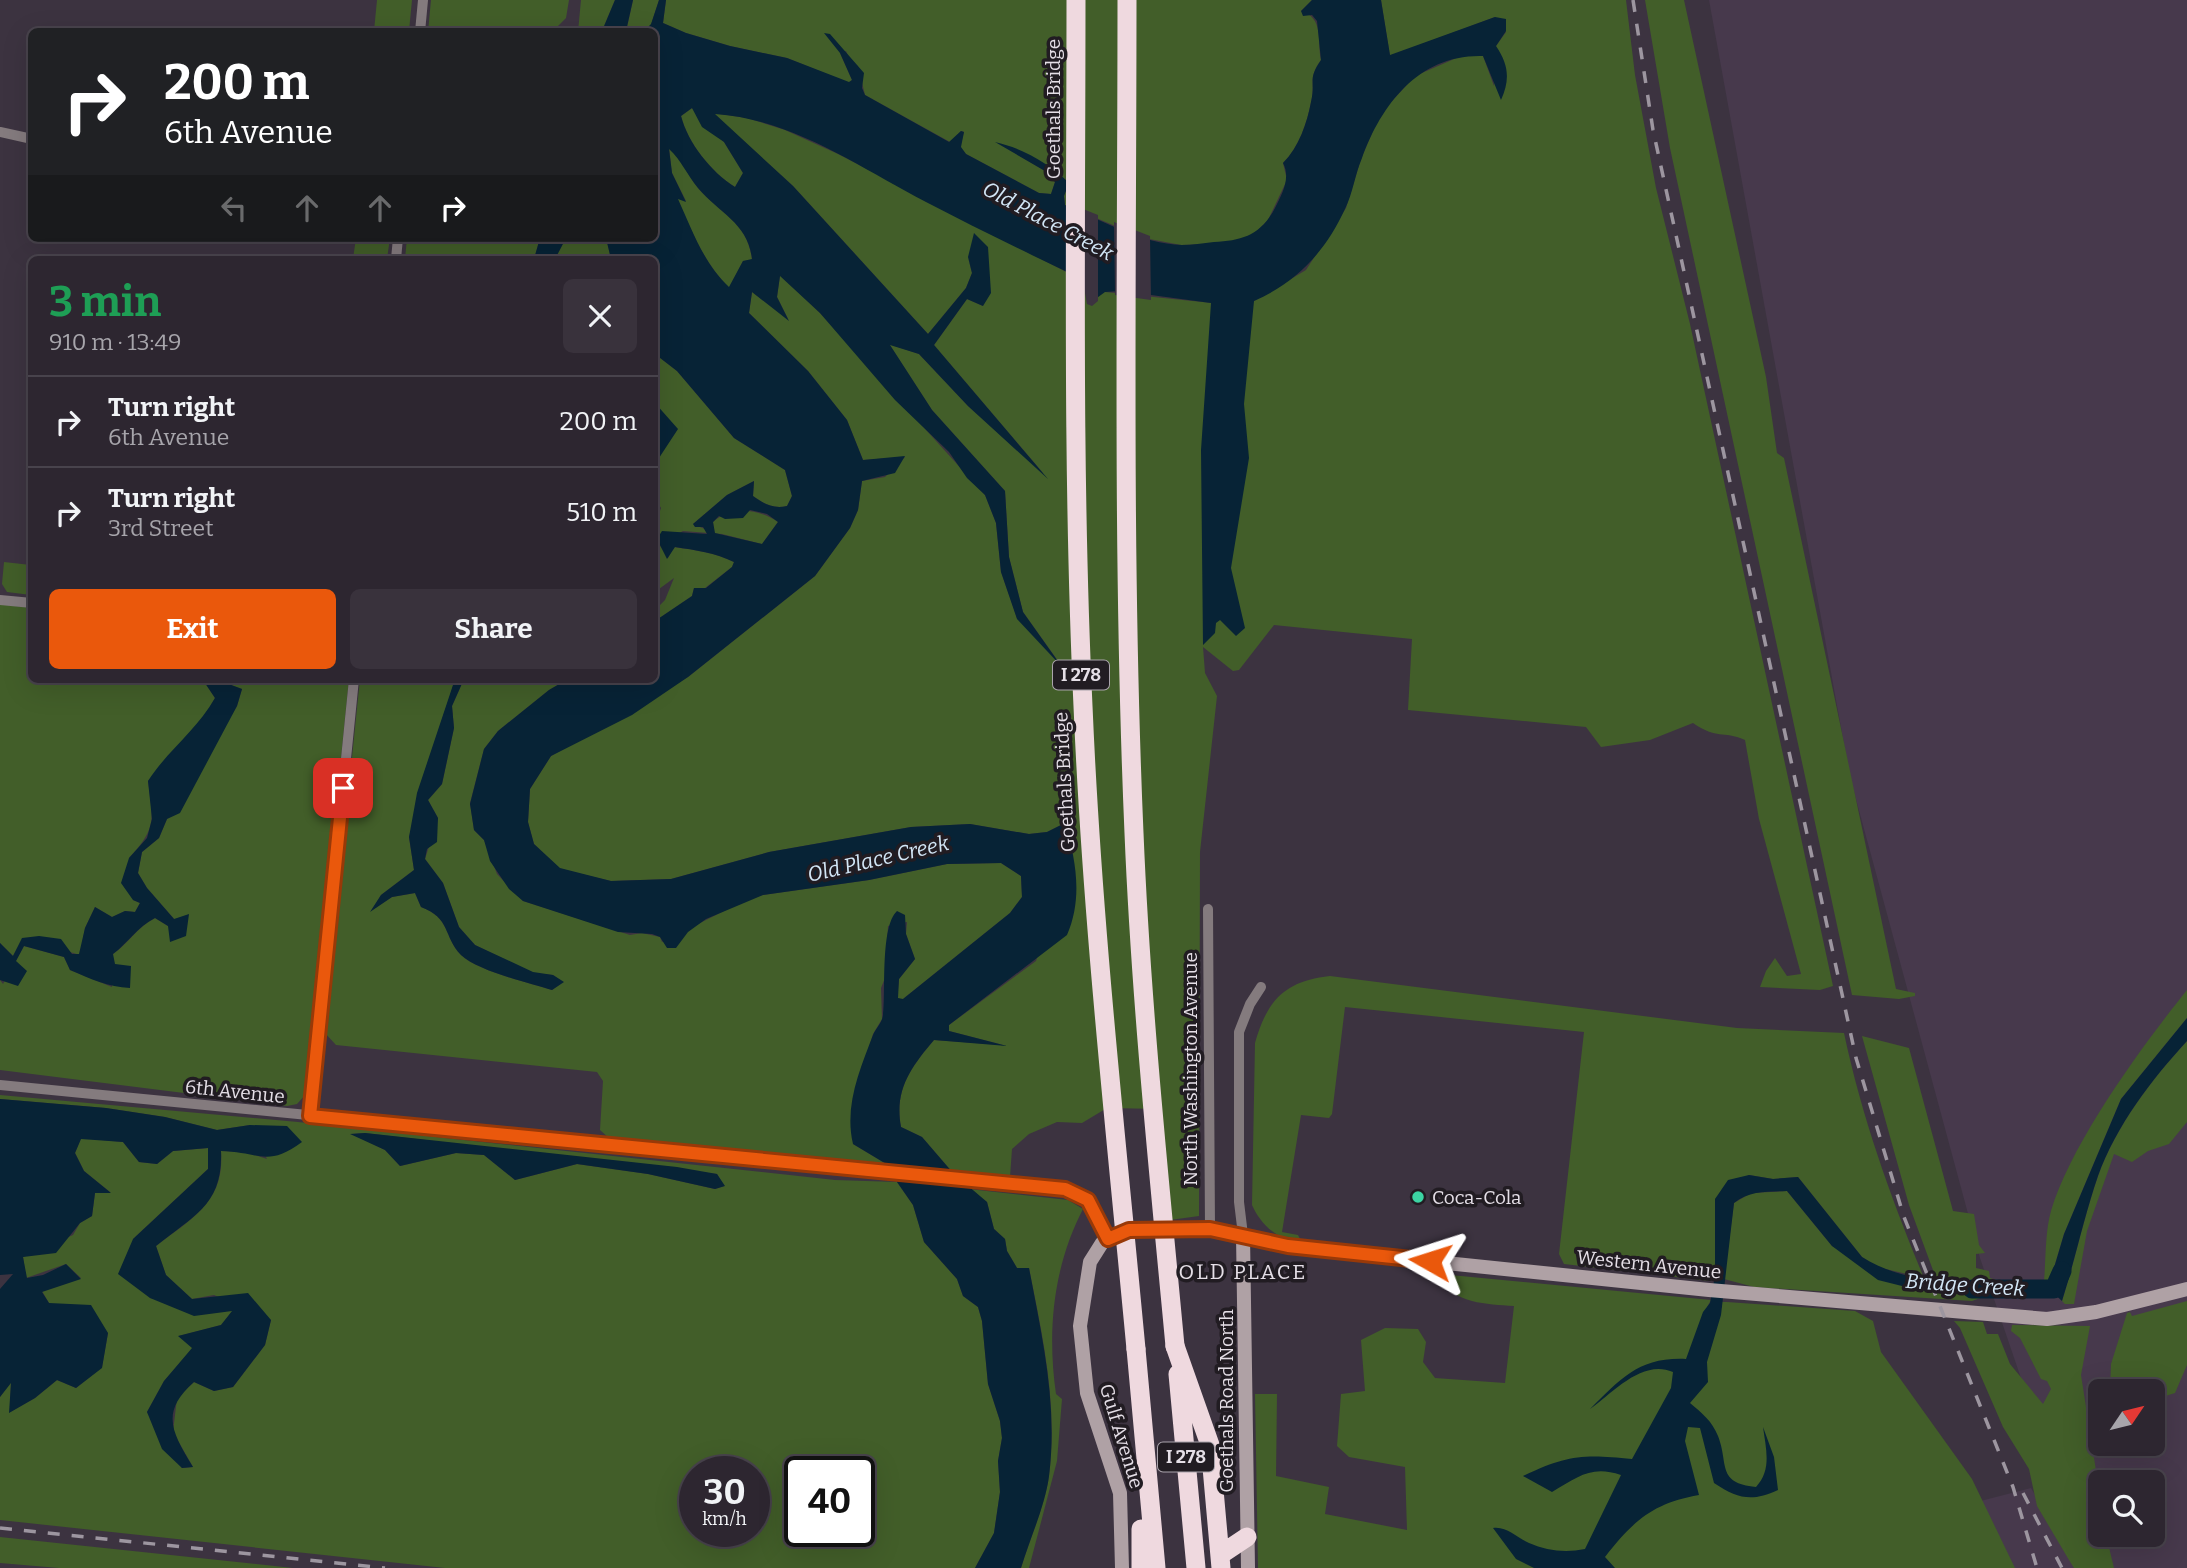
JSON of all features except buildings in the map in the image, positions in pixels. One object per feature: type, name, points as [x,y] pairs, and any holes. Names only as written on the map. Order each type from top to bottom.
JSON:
[{"type":"highway","name":"Goethals Bridge","points":[[1076,0],[1078,551],[1083,721],[1094,903],[1150,1502]]},
{"type":"highway","name":"I 278","points":[[1126,0],[1128,627],[1132,796],[1145,1017],[1196,1568]]},
{"type":"highway","points":[[1175,1346],[1210,1445],[1221,1562]]},
{"type":"highway","name":"I 278","points":[[1150,1502],[1156,1568]]},
{"type":"highway","points":[[1141,1568],[1141,1524],[1150,1502]]},
{"type":"highway","points":[[1221,1562],[1247,1537]]},
{"type":"street","points":[[420,28],[424,0]]},
{"type":"street","points":[[0,132],[28,138]]},
{"type":"street","points":[[0,600],[28,603]]},
{"type":"street","points":[[310,1116],[354,683]]},
{"type":"street","name":"North Washington Avenue","points":[[1208,909],[1210,1229]]},
{"type":"street","name":"Goethals Road North","points":[[1248,1568],[1243,1235],[1239,1202],[1239,1032],[1245,1013],[1261,987]]},
{"type":"street","name":"6th Avenue","points":[[0,1085],[978,1183],[1065,1189],[1088,1200],[1108,1239]]},
{"type":"street","name":"Western Avenue","points":[[1108,1239],[1129,1230],[1210,1229],[1288,1246],[1728,1292],[2047,1319],[2104,1310],[2187,1289]]},
{"type":"street","name":"Gulf Avenue","points":[[1108,1239],[1097,1249],[1087,1270],[1080,1340],[1090,1405],[1120,1493],[1122,1568]]},
{"type":"shaded area","points":[[1709,0],[2187,0],[2187,1568],[2098,1568],[2088,1547],[2165,1547],[2165,1470],[2088,1470],[2088,1547],[2053,1472],[1980,1258],[1850,777]]},
{"type":"shaded area","points":[[2031,1488],[2077,1568],[1997,1568],[1965,1505]]},
{"type":"green space","points":[[377,0],[412,0],[409,28],[374,28]]},
{"type":"green space","points":[[431,0],[569,0],[566,18],[558,28],[428,28]]},
{"type":"green space","points":[[581,0],[615,0],[603,28],[578,28]]},
{"type":"green space","points":[[633,0],[659,0],[651,25],[648,28],[627,28]]},
{"type":"green space","points":[[666,0],[1312,0],[1301,11],[1308,14],[1316,24],[1321,60],[1313,77],[1305,126],[1294,150],[1283,163],[1287,180],[1268,220],[1253,235],[1232,243],[1181,245],[1144,238],[1065,205],[1064,196],[1069,182],[998,143],[1045,171],[1055,182],[1051,194],[1039,193],[966,154],[960,147],[964,132],[961,131],[950,142],[865,95],[858,66],[850,60],[846,51],[840,53],[852,80],[849,83],[787,58],[730,46],[663,23]]},
{"type":"green space","points":[[1381,0],[1626,0],[1635,75],[1656,188],[1690,324],[1833,986],[1820,990],[1760,987],[1775,958],[1787,976],[1801,974],[1759,819],[1745,740],[1714,733],[1693,723],[1650,740],[1601,747],[1586,727],[1408,710],[1412,639],[1274,625],[1239,670],[1233,671],[1203,647],[1205,673],[1217,696],[1200,852],[1199,1216],[1170,1220],[1161,1109],[1107,1108],[1082,1123],[1057,1122],[1029,1134],[1012,1149],[1010,1177],[953,1173],[922,1137],[901,1127],[899,1114],[902,1090],[918,1060],[934,1040],[1003,1045],[949,1031],[949,1025],[1036,961],[1072,852],[1065,823],[1047,832],[1029,834],[970,824],[911,827],[769,852],[671,879],[611,881],[560,869],[534,844],[528,822],[530,789],[551,756],[688,677],[815,576],[850,528],[858,510],[862,481],[885,477],[905,457],[863,460],[847,420],[808,371],[749,313],[752,292],[788,319],[777,297],[780,275],[820,313],[985,495],[996,523],[1001,572],[1017,618],[1058,661],[1023,612],[1009,557],[1005,491],[932,410],[889,344],[919,354],[968,406],[1043,473],[934,345],[967,299],[983,306],[968,257],[972,273],[966,288],[928,334],[793,186],[713,113],[747,118],[785,130],[838,154],[1105,292],[1212,303],[1254,301],[1306,270],[1346,208],[1361,159],[1380,114],[1415,76],[1461,56],[1483,56],[1494,86],[1496,46],[1506,32],[1495,17],[1390,56]]},
{"type":"green space","points":[[1645,0],[1684,0],[1766,377],[1777,453],[1784,458],[1896,989],[1915,993],[1915,996],[1899,999],[1852,995],[1670,148]]},
{"type":"green space","points":[[692,108],[724,142],[743,173],[735,187],[709,165],[689,136],[681,116]]},
{"type":"green space","points":[[669,148],[698,188],[745,236],[752,260],[743,261],[729,288],[705,257],[677,198],[686,201],[672,173]]},
{"type":"green space","points":[[355,242],[389,242],[387,256],[353,256]]},
{"type":"green space","points":[[407,242],[539,242],[535,256],[405,256]]},
{"type":"green space","points":[[564,242],[607,242],[610,256],[557,256]]},
{"type":"green space","points":[[658,356],[677,371],[734,438],[785,470],[792,496],[787,506],[769,505],[753,496],[754,481],[727,495],[693,524],[714,533],[713,522],[728,513],[745,511],[762,514],[778,522],[762,544],[722,534],[683,531],[659,544],[668,558],[674,547],[713,554],[734,562],[732,567],[705,588],[694,588],[692,596],[658,619],[658,607],[665,600],[674,578],[658,590],[658,516],[661,508],[658,503]]},
{"type":"green space","points":[[4,562],[28,565],[28,595],[7,592],[2,584]]},
{"type":"green space","points":[[0,604],[28,608],[28,683],[205,683],[215,698],[204,717],[148,781],[151,823],[144,839],[129,858],[133,900],[140,903],[135,912],[125,911],[112,917],[95,907],[85,928],[80,955],[23,938],[13,956],[0,943]]},
{"type":"green space","points":[[226,683],[349,683],[307,1093],[297,1104],[287,1106],[0,1070],[0,980],[3,984],[24,946],[64,957],[70,970],[112,987],[113,954],[155,918],[168,926],[175,920],[147,888],[138,873],[142,852],[159,838],[167,819],[237,706],[242,689]]},
{"type":"green space","points":[[360,683],[454,683],[409,837],[414,870],[381,895],[372,910],[392,897],[415,893],[421,907],[437,916],[455,948],[469,961],[491,971],[552,990],[563,982],[553,975],[533,973],[475,945],[459,927],[443,883],[425,859],[438,818],[428,800],[442,784],[454,728],[452,706],[462,683],[561,683],[498,731],[484,749],[470,803],[474,830],[484,840],[497,874],[523,901],[630,935],[642,933],[660,937],[662,942],[750,898],[763,895],[869,880],[947,864],[1001,863],[1021,876],[1022,897],[1010,913],[903,999],[897,999],[899,979],[915,959],[906,934],[907,922],[888,926],[885,978],[881,988],[882,1019],[873,1034],[864,1064],[853,1144],[893,1168],[610,1139],[600,1130],[603,1081],[597,1072],[336,1045],[324,1032]]},
{"type":"green space","points":[[1330,976],[1737,1028],[1844,1033],[1859,1096],[1878,1157],[1924,1278],[1877,1267],[1862,1257],[1798,1177],[1773,1179],[1749,1175],[1715,1199],[1715,1276],[1710,1281],[1564,1264],[1559,1254],[1584,1032],[1345,1007],[1332,1114],[1329,1118],[1301,1115],[1282,1232],[1298,1235],[1300,1239],[1277,1235],[1265,1225],[1252,1205],[1255,1043],[1265,1015],[1280,995],[1301,983]]},
{"type":"green space","points":[[2187,990],[2187,1018],[2121,1099],[2064,1234],[2048,1288],[2044,1281],[2051,1211],[2074,1156],[2110,1096]]},
{"type":"green space","points":[[1862,1036],[1909,1048],[1953,1211],[1974,1214],[1979,1245],[1985,1253],[1976,1254],[1976,1268],[1989,1271],[1990,1278],[2006,1283],[2002,1286],[1937,1281],[1909,1205]]},
{"type":"green space","points":[[2187,1041],[2187,1122],[2169,1144],[2148,1151],[2132,1162],[2114,1154],[2087,1231],[2074,1304],[2065,1304],[2062,1301],[2093,1191],[2106,1157],[2136,1104]]},
{"type":"green space","points":[[0,1095],[298,1122],[835,1180],[897,1182],[913,1205],[924,1242],[957,1279],[963,1296],[978,1307],[982,1321],[988,1384],[1000,1421],[1002,1438],[998,1461],[1000,1492],[994,1533],[975,1568],[445,1568],[0,1520],[0,1397],[11,1381],[10,1412],[35,1398],[57,1380],[76,1388],[102,1367],[108,1333],[49,1303],[42,1291],[81,1278],[66,1264],[26,1278],[23,1257],[73,1235],[80,1223],[92,1216],[95,1193],[110,1192],[84,1171],[75,1153],[81,1138],[123,1142],[139,1162],[157,1164],[173,1151],[208,1148],[208,1169],[133,1239],[150,1298],[233,1311],[221,1325],[179,1336],[193,1348],[164,1381],[147,1412],[182,1468],[193,1467],[173,1432],[177,1398],[194,1382],[214,1391],[233,1387],[265,1345],[271,1320],[214,1295],[192,1299],[166,1275],[156,1246],[193,1217],[212,1196],[221,1169],[221,1151],[246,1152],[267,1159],[250,1125],[217,1130],[165,1117],[106,1108],[0,1099]],"holes":[[[365,1133],[717,1174],[724,1186],[715,1189],[648,1174],[577,1164],[515,1180],[484,1155],[456,1153],[400,1166],[385,1150],[352,1134]]]},
{"type":"green space","points":[[969,1189],[1068,1200],[1083,1209],[1065,1254],[1055,1300],[1053,1370],[1056,1394],[1062,1399],[1057,1461],[1029,1568],[1021,1568],[1044,1499],[1051,1450],[1052,1423],[1044,1346],[1029,1268],[1017,1268],[1007,1251],[1005,1239],[994,1229],[987,1202]]},
{"type":"green space","points":[[1787,1191],[1832,1246],[1918,1290],[1986,1296],[1972,1301],[1754,1287],[1724,1279],[1734,1203],[1751,1193]]},
{"type":"green space","points":[[1440,1274],[1711,1300],[1707,1307],[1722,1308],[1722,1302],[1727,1302],[1855,1311],[1873,1321],[1881,1352],[1972,1479],[2015,1568],[1258,1568],[1255,1394],[1277,1394],[1276,1476],[1329,1487],[1325,1514],[1407,1530],[1405,1467],[1349,1457],[1337,1446],[1341,1394],[1365,1391],[1361,1340],[1385,1328],[1418,1329],[1426,1342],[1423,1362],[1435,1378],[1505,1383],[1514,1306],[1462,1298],[1446,1287],[1439,1278]]},
{"type":"green space","points":[[2187,1301],[2187,1365],[2175,1393],[2165,1396],[2165,1379],[2110,1379],[2111,1364],[2127,1313],[2130,1312],[2132,1316]]},
{"type":"green space","points":[[1954,1321],[1983,1322],[1987,1334],[1998,1334],[2010,1364],[2043,1404],[2051,1389],[2047,1381],[2041,1379],[2020,1338],[2011,1331],[2012,1325],[2090,1326],[2081,1375],[2088,1420],[2088,1456],[2094,1456],[2096,1470],[2088,1470],[2088,1547],[2109,1547],[2114,1568],[2074,1568],[2037,1506],[2029,1469],[2003,1427],[1960,1328]]},
{"type":"green space","points":[[0,1537],[293,1568],[59,1568],[0,1563]]},
{"type":"water","points":[[615,0],[633,0],[627,28],[603,28]]},
{"type":"water","name":"Old Place Creek","points":[[659,0],[666,0],[663,23],[730,46],[787,58],[849,82],[852,80],[840,53],[824,33],[830,34],[864,73],[862,88],[865,95],[949,142],[961,131],[964,132],[961,147],[966,154],[1039,193],[1051,194],[1055,182],[1045,171],[995,142],[1025,153],[1044,163],[1069,183],[1064,196],[1065,205],[1137,236],[1182,245],[1224,241],[1250,235],[1264,225],[1275,208],[1286,180],[1283,163],[1294,150],[1305,126],[1313,77],[1321,60],[1317,21],[1312,15],[1303,16],[1301,11],[1312,0],[1381,0],[1390,55],[1495,17],[1506,19],[1506,31],[1496,46],[1504,60],[1507,73],[1501,100],[1483,56],[1440,63],[1406,86],[1392,101],[1370,138],[1348,203],[1319,252],[1284,285],[1254,301],[1244,404],[1249,458],[1231,568],[1245,628],[1236,636],[1220,620],[1216,623],[1215,633],[1203,645],[1201,450],[1211,303],[1121,291],[1105,292],[1090,303],[1084,280],[946,212],[824,147],[771,125],[715,114],[793,186],[928,334],[966,288],[972,273],[968,257],[974,233],[988,247],[991,293],[983,306],[967,299],[934,345],[1048,479],[968,406],[919,354],[890,345],[932,410],[1005,491],[1009,557],[1023,612],[1062,667],[1017,619],[1001,572],[996,523],[985,495],[967,478],[949,452],[895,400],[820,313],[780,276],[777,297],[789,321],[752,292],[749,313],[808,371],[847,420],[863,460],[905,456],[895,473],[862,481],[858,510],[850,528],[815,576],[688,677],[632,715],[551,756],[530,789],[528,822],[534,844],[560,868],[611,881],[671,879],[769,852],[911,827],[970,824],[1029,834],[1047,832],[1065,823],[1076,879],[1075,907],[1067,935],[949,1025],[949,1031],[1007,1046],[934,1040],[906,1080],[899,1114],[901,1127],[922,1137],[953,1173],[987,1202],[994,1229],[1005,1239],[1007,1251],[1017,1268],[1029,1268],[1047,1371],[1052,1423],[1049,1476],[1021,1568],[975,1568],[994,1533],[1000,1492],[998,1461],[1002,1438],[1000,1421],[988,1384],[982,1321],[978,1307],[963,1296],[957,1279],[924,1242],[913,1205],[897,1182],[893,1168],[853,1144],[851,1116],[859,1074],[882,1018],[886,945],[888,931],[897,911],[905,915],[906,934],[915,959],[899,979],[898,998],[903,999],[1010,913],[1022,897],[1021,876],[1001,863],[947,864],[869,880],[763,895],[706,919],[688,932],[676,948],[667,948],[660,937],[652,934],[618,932],[523,901],[509,889],[490,861],[484,840],[474,830],[470,804],[484,749],[498,731],[561,683],[658,683],[658,619],[692,596],[694,588],[706,588],[732,567],[734,562],[720,556],[675,547],[667,559],[658,541],[662,531],[707,534],[703,527],[695,527],[693,524],[727,495],[754,481],[753,496],[769,505],[787,506],[792,496],[785,470],[734,438],[677,371],[658,356],[658,256],[610,256],[607,242],[658,242],[658,28],[647,28],[651,24]],"holes":[[[692,108],[702,127],[724,142],[743,173],[735,187],[709,165],[689,136],[681,116]],[[669,149],[698,188],[745,236],[752,259],[743,261],[729,287],[712,268],[699,246],[678,199],[686,202],[672,173]],[[750,510],[767,514],[778,522],[762,544],[715,533],[713,522],[719,516],[725,519],[743,518]]]},
{"type":"water","points":[[539,242],[564,242],[557,256],[535,256]]},
{"type":"water","points":[[658,406],[678,429],[658,458]]},
{"type":"water","points":[[205,683],[226,683],[242,689],[237,706],[180,813],[167,819],[159,838],[142,852],[138,873],[147,888],[174,919],[189,914],[186,936],[170,942],[168,926],[155,918],[138,930],[113,954],[115,964],[131,966],[130,988],[92,979],[70,970],[64,957],[24,946],[16,961],[27,971],[18,986],[0,980],[0,943],[13,956],[22,938],[39,936],[61,939],[72,954],[79,954],[85,928],[95,907],[112,917],[125,911],[135,912],[140,903],[133,900],[121,883],[129,858],[147,838],[152,819],[148,781],[200,720],[215,698]]},
{"type":"water","points":[[454,683],[462,683],[452,706],[454,728],[442,784],[428,800],[438,818],[437,842],[427,849],[425,859],[443,883],[459,927],[475,945],[533,972],[553,975],[564,982],[552,990],[504,976],[469,961],[455,948],[437,916],[421,907],[415,893],[392,897],[370,912],[381,895],[414,870],[409,837],[417,793]]},
{"type":"water","points":[[2187,1018],[2187,1041],[2136,1104],[2106,1157],[2093,1191],[2062,1301],[2048,1288],[2064,1234],[2121,1099]]},
{"type":"water","points":[[0,1099],[106,1108],[165,1117],[217,1130],[250,1125],[287,1126],[302,1142],[280,1155],[271,1157],[221,1151],[217,1184],[211,1197],[194,1217],[156,1246],[166,1275],[192,1299],[248,1293],[271,1320],[265,1345],[233,1387],[214,1391],[194,1382],[176,1404],[173,1414],[175,1433],[193,1467],[182,1468],[162,1449],[147,1412],[164,1381],[192,1348],[178,1336],[221,1325],[232,1311],[194,1316],[150,1298],[118,1274],[133,1239],[208,1169],[208,1148],[173,1151],[157,1164],[139,1162],[123,1142],[81,1139],[75,1153],[84,1171],[111,1193],[95,1193],[92,1216],[80,1223],[56,1253],[23,1257],[27,1278],[43,1275],[66,1264],[81,1279],[42,1292],[49,1303],[91,1305],[108,1333],[102,1368],[76,1388],[57,1380],[35,1398],[9,1413],[11,1383],[0,1397],[0,1289],[13,1274],[0,1275]]},
{"type":"water","points":[[365,1133],[677,1167],[717,1174],[725,1186],[715,1189],[648,1174],[577,1164],[515,1180],[484,1155],[456,1153],[400,1166],[385,1150],[350,1134]]},
{"type":"water","points":[[1749,1175],[1773,1179],[1798,1177],[1862,1257],[1878,1266],[1930,1280],[2002,1286],[1986,1296],[1918,1290],[1878,1280],[1832,1246],[1787,1191],[1759,1192],[1740,1199],[1734,1203],[1721,1315],[1707,1362],[1708,1382],[1690,1403],[1716,1431],[1729,1476],[1743,1485],[1756,1487],[1764,1474],[1767,1459],[1763,1427],[1774,1457],[1778,1490],[1760,1496],[1745,1497],[1730,1493],[1714,1483],[1700,1428],[1688,1427],[1685,1441],[1699,1495],[1669,1503],[1645,1515],[1605,1557],[1615,1568],[1534,1568],[1516,1559],[1493,1528],[1503,1529],[1536,1546],[1571,1551],[1585,1549],[1621,1475],[1593,1472],[1577,1477],[1552,1492],[1523,1476],[1576,1458],[1632,1459],[1671,1388],[1673,1372],[1662,1369],[1639,1374],[1590,1409],[1622,1379],[1643,1366],[1670,1359],[1686,1359],[1703,1312],[1710,1303],[1715,1276],[1715,1199],[1728,1180]]},
{"type":"pier","points":[[1068,203],[1098,215],[1098,301],[1092,306],[1087,304]]},
{"type":"pier","points":[[1114,222],[1150,236],[1151,300],[1115,295]]},
{"type":"waterway","name":"Bridge Creek","points":[[1972,1289],[2054,1289],[2062,1271]]},
{"type":"railway","points":[[1633,0],[1653,130],[1856,1058],[1904,1217],[2013,1487],[2037,1568]]},
{"type":"railway","points":[[2023,1493],[2062,1568]]},
{"type":"railway","points":[[0,1528],[385,1568]]},
{"type":"place","name":"Coca-Cola","points":[[1418,1197]]},
{"type":"district","name":"OLD PLACE","points":[[1243,1272]]},
{"type":"route","points":[[343,788],[310,1116],[978,1183],[1065,1189],[1088,1200],[1108,1239],[1129,1230],[1210,1229],[1288,1246],[1430,1261]]}]
